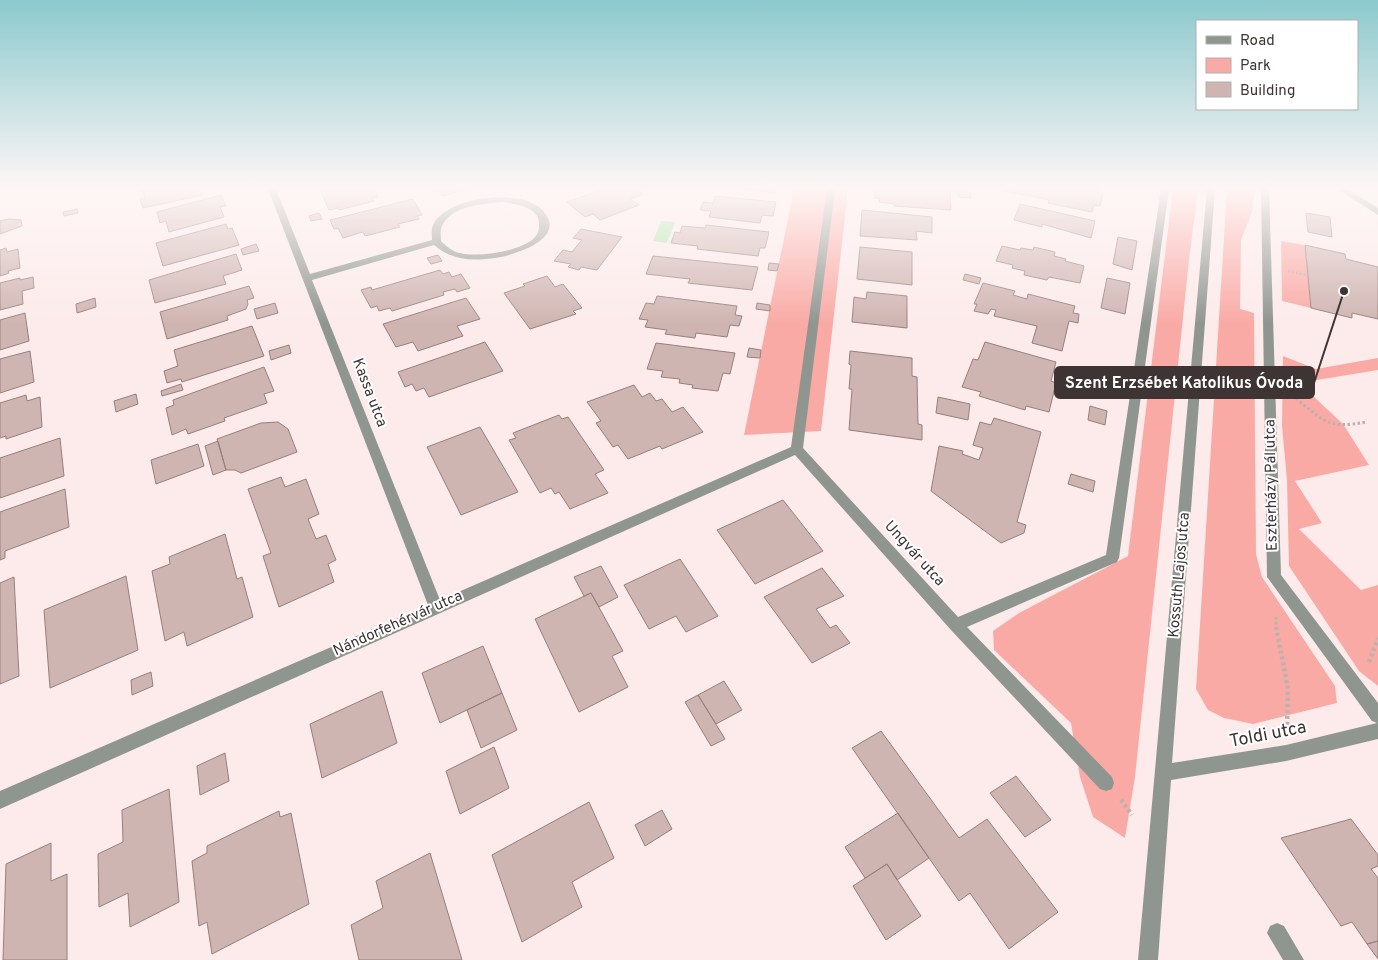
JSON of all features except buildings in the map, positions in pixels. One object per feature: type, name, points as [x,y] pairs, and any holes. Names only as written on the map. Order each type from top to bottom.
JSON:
[{"type":"street","name":"Kassa utca","points":[[290,234],[436,608]]},
{"type":"street","points":[[434,234],[436,242],[445,250],[475,258],[494,257],[511,253],[527,246],[541,234]]},
{"type":"street","points":[[797,449],[825,234]]},
{"type":"street","points":[[956,625],[1112,558],[1159,234]]},
{"type":"street","name":"Kossuth Lajos utca","points":[[1148,960],[1207,234]]},
{"type":"street","name":"Eszterházy Pál utca","points":[[1266,234],[1274,577]]},
{"type":"street","points":[[308,278],[436,242]]},
{"type":"street","name":"Nándorfehérvár utca","points":[[0,800],[797,449]]},
{"type":"street","name":"Ungvár utca","points":[[797,449],[956,625],[1106,782]]},
{"type":"street","points":[[1274,577],[1378,716]]},
{"type":"street","name":"Toldi utca","points":[[1164,773],[1286,753],[1378,731]]},
{"type":"street","points":[[1277,933],[1294,960]]},
{"type":"path","points":[[1291,386],[1292,395],[1328,423],[1345,426],[1366,422]]},
{"type":"path","points":[[1274,577],[1276,634],[1288,689],[1286,753]]},
{"type":"path","points":[[1106,782],[1132,813],[1132,822]]},
{"type":"green space","points":[[785,234],[843,234],[821,431],[744,435]]},
{"type":"green space","points":[[1168,234],[1192,234],[1135,777],[1125,838],[1093,817],[1080,777],[1071,723],[994,650],[993,631],[1019,613],[1128,556]]},
{"type":"green space","points":[[1224,234],[1243,234],[1241,240],[1240,309],[1254,313],[1256,554],[1262,577],[1335,686],[1337,703],[1253,724],[1224,718],[1208,710],[1196,689]]},
{"type":"green space","points":[[1281,241],[1305,245],[1311,308],[1282,301]]},
{"type":"green space","points":[[1283,356],[1316,369],[1378,358],[1378,370],[1299,383],[1343,424],[1369,465],[1295,481],[1322,523],[1299,529],[1361,590],[1378,585],[1378,686],[1359,671],[1289,566],[1287,480],[1282,426]]},
{"type":"shaded area","points":[[656,234],[671,234],[667,243],[653,241]]},
{"type":"place","name":"Szent Erzsébet Katolikus Óvoda","points":[[1344,291]]}]
